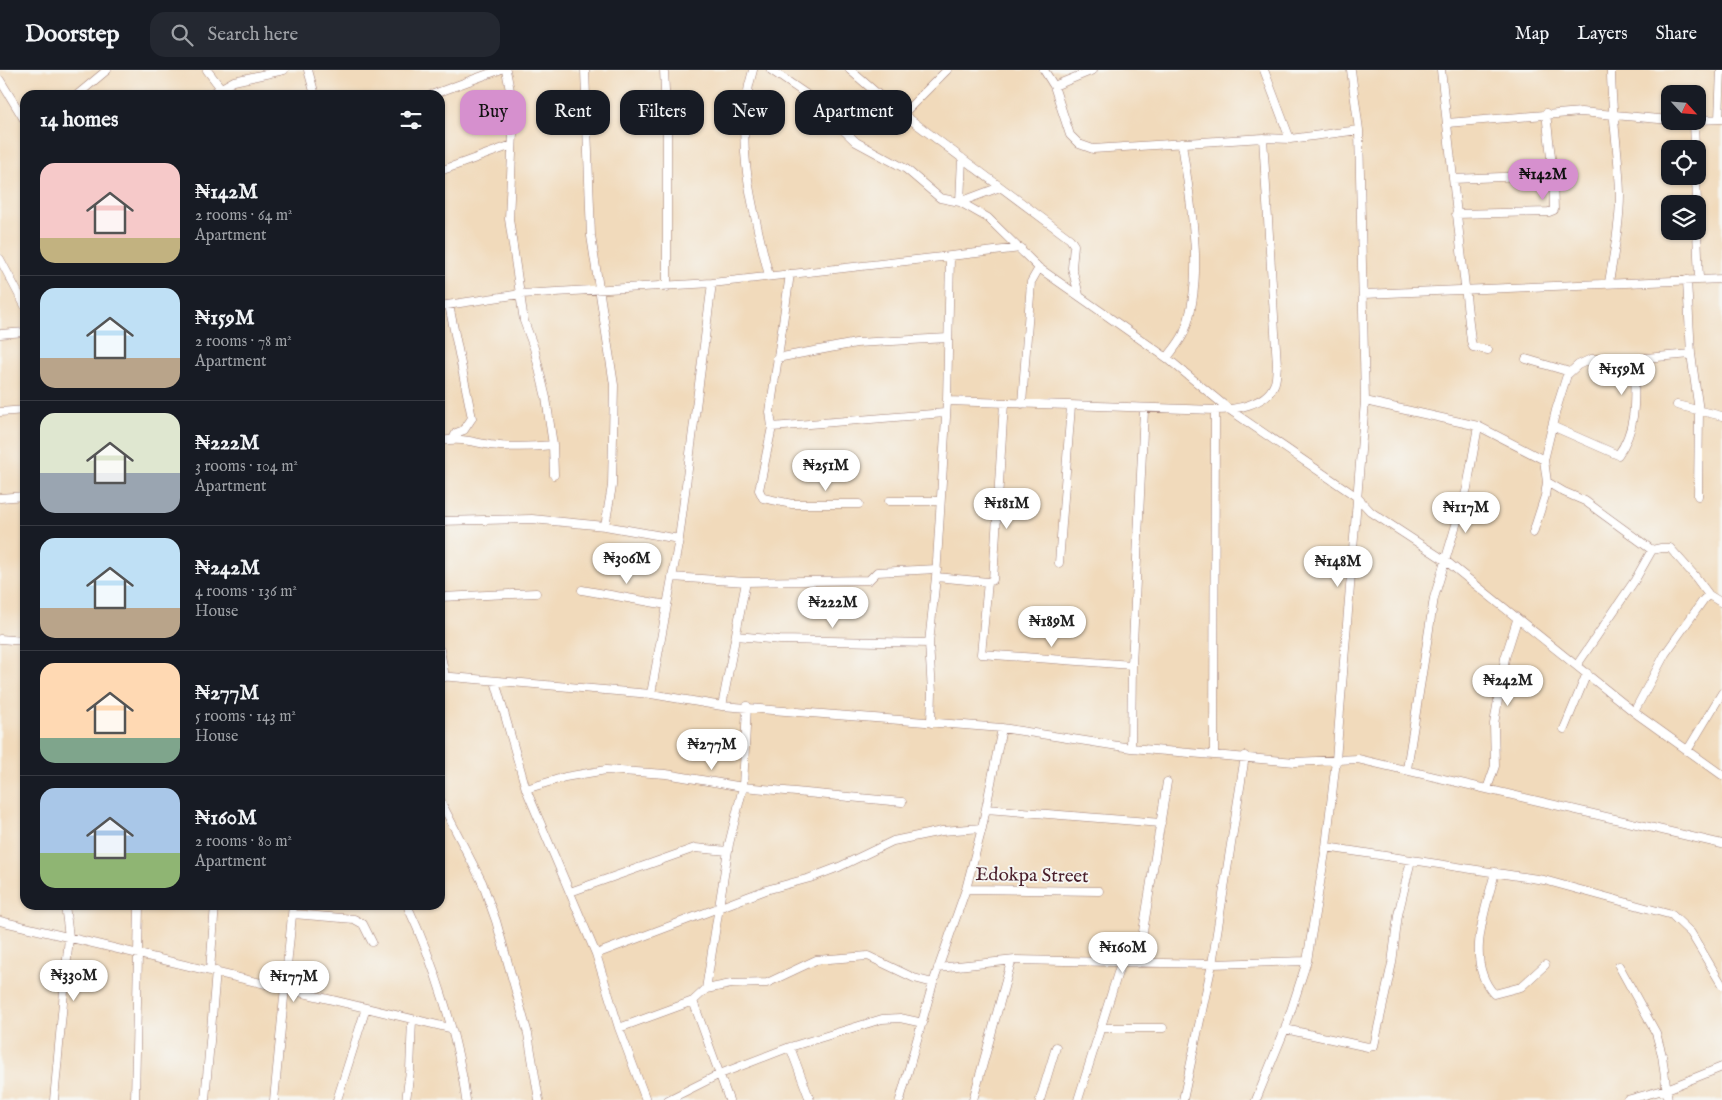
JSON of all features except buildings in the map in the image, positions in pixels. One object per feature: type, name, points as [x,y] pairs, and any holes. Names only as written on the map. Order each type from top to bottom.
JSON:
[{"type":"street","points":[[83,90],[107,70]]},
{"type":"street","points":[[208,70],[220,87]]},
{"type":"street","points":[[216,90],[234,81],[284,70]]},
{"type":"street","points":[[310,70],[314,90]]},
{"type":"street","points":[[445,90],[500,70]]},
{"type":"street","points":[[506,70],[514,111],[509,219],[524,321],[534,348],[546,398],[554,445],[554,475]]},
{"type":"street","points":[[585,70],[591,236],[614,385],[612,486],[605,526]]},
{"type":"street","points":[[664,70],[667,132],[667,287]]},
{"type":"street","points":[[753,70],[746,90],[744,146],[750,195],[769,276]]},
{"type":"street","points":[[771,70],[806,94],[856,142],[906,169],[940,198],[960,202],[988,218],[1021,248],[1039,268],[1166,358],[1230,410],[1357,497],[1371,512],[1446,561],[1517,620],[1577,665],[1634,712],[1722,775]]},
{"type":"street","points":[[850,70],[874,90]]},
{"type":"street","points":[[912,105],[947,70]]},
{"type":"street","points":[[1044,70],[1054,86],[1070,135],[1079,144],[1092,149],[1263,138],[1290,139],[1359,130]]},
{"type":"street","points":[[1054,86],[1092,70]]},
{"type":"street","points":[[1264,70],[1290,139]]},
{"type":"street","points":[[1256,1100],[1285,1029],[1307,961],[1326,847],[1336,760],[1365,401],[1359,130],[1351,70]]},
{"type":"street","points":[[1441,70],[1464,289],[1470,317],[1471,341],[1474,347],[1488,350]]},
{"type":"street","points":[[1609,282],[1620,196],[1615,115],[1611,100],[1611,70]]},
{"type":"street","points":[[1706,120],[1720,119],[1721,70]]},
{"type":"street","points":[[0,80],[20,113]]},
{"type":"street","points":[[1447,123],[1582,112],[1661,119]]},
{"type":"street","points":[[1456,214],[1552,212],[1555,207],[1546,114]]},
{"type":"street","points":[[912,121],[1070,239],[1074,244],[1072,268],[1079,295]]},
{"type":"street","points":[[947,402],[1144,410],[1230,410],[1259,401],[1274,386],[1277,365],[1263,138]]},
{"type":"street","points":[[1166,358],[1184,334],[1195,292],[1193,228],[1182,143]]},
{"type":"street","points":[[445,169],[512,145]]},
{"type":"street","points":[[960,202],[962,158]]},
{"type":"street","points":[[1452,179],[1553,175]]},
{"type":"street","points":[[960,202],[1000,187]]},
{"type":"street","points":[[1697,240],[1699,280]]},
{"type":"street","points":[[445,305],[521,294],[712,283],[1021,248]]},
{"type":"street","points":[[930,723],[932,692],[929,643],[936,573],[947,402],[950,257]]},
{"type":"street","points":[[0,259],[20,297]]},
{"type":"street","points":[[1022,404],[1031,282],[1039,268]]},
{"type":"street","points":[[790,274],[770,412],[772,427],[759,490],[762,498],[792,504],[860,504]]},
{"type":"street","points":[[1364,294],[1609,282],[1722,279]]},
{"type":"street","points":[[1687,280],[1691,354],[1699,411],[1698,496]]},
{"type":"street","points":[[651,694],[679,539],[712,283]]},
{"type":"street","points":[[449,305],[472,418],[471,424],[464,430],[456,433],[453,439]]},
{"type":"street","points":[[0,334],[20,332]]},
{"type":"street","points":[[778,358],[856,344],[948,338]]},
{"type":"street","points":[[1533,533],[1545,496],[1547,482],[1544,460],[1567,375],[1578,365],[1591,360],[1634,359],[1691,354]]},
{"type":"street","points":[[1526,359],[1570,372]]},
{"type":"street","points":[[1552,426],[1616,456],[1618,455],[1631,432],[1634,359]]},
{"type":"street","points":[[1365,401],[1478,426],[1544,460]]},
{"type":"street","points":[[672,576],[746,582],[869,580],[877,572],[936,573],[988,582],[993,580],[1004,403]]},
{"type":"street","points":[[1677,405],[1722,416]]},
{"type":"street","points":[[1059,563],[1071,406]]},
{"type":"street","points":[[0,412],[20,410]]},
{"type":"street","points":[[1131,748],[1132,665],[1144,410]]},
{"type":"street","points":[[1214,753],[1215,410]]},
{"type":"street","points":[[772,427],[945,414]]},
{"type":"street","points":[[1407,769],[1434,598],[1467,488],[1478,426]]},
{"type":"street","points":[[445,440],[461,438],[490,445],[554,445]]},
{"type":"street","points":[[1547,482],[1585,501],[1652,550],[1670,548],[1694,574],[1709,595],[1722,603]]},
{"type":"street","points":[[0,498],[20,496]]},
{"type":"street","points":[[889,501],[940,501]]},
{"type":"street","points":[[445,522],[532,519],[605,526],[679,539]]},
{"type":"street","points":[[1577,665],[1636,580],[1652,550]]},
{"type":"street","points":[[722,706],[746,582]]},
{"type":"street","points":[[988,582],[981,654],[1132,665]]},
{"type":"street","points":[[582,590],[667,605]]},
{"type":"street","points":[[445,597],[536,593]]},
{"type":"street","points":[[1634,712],[1665,654],[1704,599],[1709,595]]},
{"type":"street","points":[[1487,789],[1495,766],[1494,724],[1504,658],[1517,620]]},
{"type":"street","points":[[736,636],[780,640],[929,643]]},
{"type":"street","points":[[0,639],[20,641]]},
{"type":"street","points":[[1564,730],[1587,674]]},
{"type":"street","points":[[445,676],[651,694],[722,706],[747,706],[1002,728],[1131,748],[1214,753],[1295,762],[1358,759],[1722,844]]},
{"type":"street","points":[[495,681],[526,789],[596,954],[618,1028],[646,1100]]},
{"type":"street","points":[[1687,751],[1722,693]]},
{"type":"street","points":[[706,989],[728,851],[743,787],[747,706]]},
{"type":"street","points":[[900,1100],[938,968],[966,889],[982,828],[1002,728]]},
{"type":"street","points":[[1183,1100],[1212,964],[1245,756]]},
{"type":"street","points":[[526,789],[566,777],[606,770],[666,774],[743,787],[902,802]]},
{"type":"street","points":[[1138,963],[1167,782]]},
{"type":"street","points":[[986,809],[1161,823]]},
{"type":"street","points":[[445,810],[482,882],[496,921],[528,1034],[539,1100]]},
{"type":"street","points":[[596,954],[766,890],[840,867],[893,841],[942,831],[982,828]]},
{"type":"street","points":[[1326,847],[1544,880],[1672,915],[1691,933],[1722,985]]},
{"type":"street","points":[[570,892],[695,848],[728,851]]},
{"type":"street","points":[[1285,1029],[1374,1046],[1392,963],[1398,915],[1411,860]]},
{"type":"street","points":[[1495,872],[1481,928],[1478,964],[1487,987],[1494,994],[1521,987],[1545,965]]},
{"type":"street","name":"Edokpa Street","points":[[966,889],[1099,891]]},
{"type":"street","points":[[54,1100],[69,937],[66,910]]},
{"type":"street","points":[[135,1100],[137,952],[140,910]]},
{"type":"street","points":[[205,1100],[215,910]]},
{"type":"street","points":[[274,1100],[293,910]]},
{"type":"street","points":[[409,910],[430,962],[462,1065],[466,1100]]},
{"type":"street","points":[[293,914],[354,919],[363,924],[372,942]]},
{"type":"street","points":[[0,921],[137,952],[450,1028]]},
{"type":"street","points":[[618,1028],[693,1001],[706,989],[731,984],[767,983],[816,960],[868,956],[914,978],[933,984]]},
{"type":"street","points":[[938,968],[1011,962],[1212,964],[1307,961]]},
{"type":"street","points":[[973,1100],[1011,962]]},
{"type":"street","points":[[1078,1100],[1121,963]]},
{"type":"street","points":[[1619,966],[1656,1033],[1668,1100]]},
{"type":"street","points":[[693,1001],[729,1100]]},
{"type":"street","points":[[337,1100],[366,1008]]},
{"type":"street","points":[[668,1100],[720,1074],[790,1047],[882,1019],[900,1018],[923,1023]]},
{"type":"street","points":[[406,1100],[410,1071],[412,1019]]},
{"type":"street","points":[[1102,1028],[1163,1028]]},
{"type":"street","points":[[790,1047],[810,1100]]},
{"type":"street","points":[[1040,1100],[1056,1047]]},
{"type":"street","points":[[1627,1100],[1667,1089],[1722,1067]]}]
